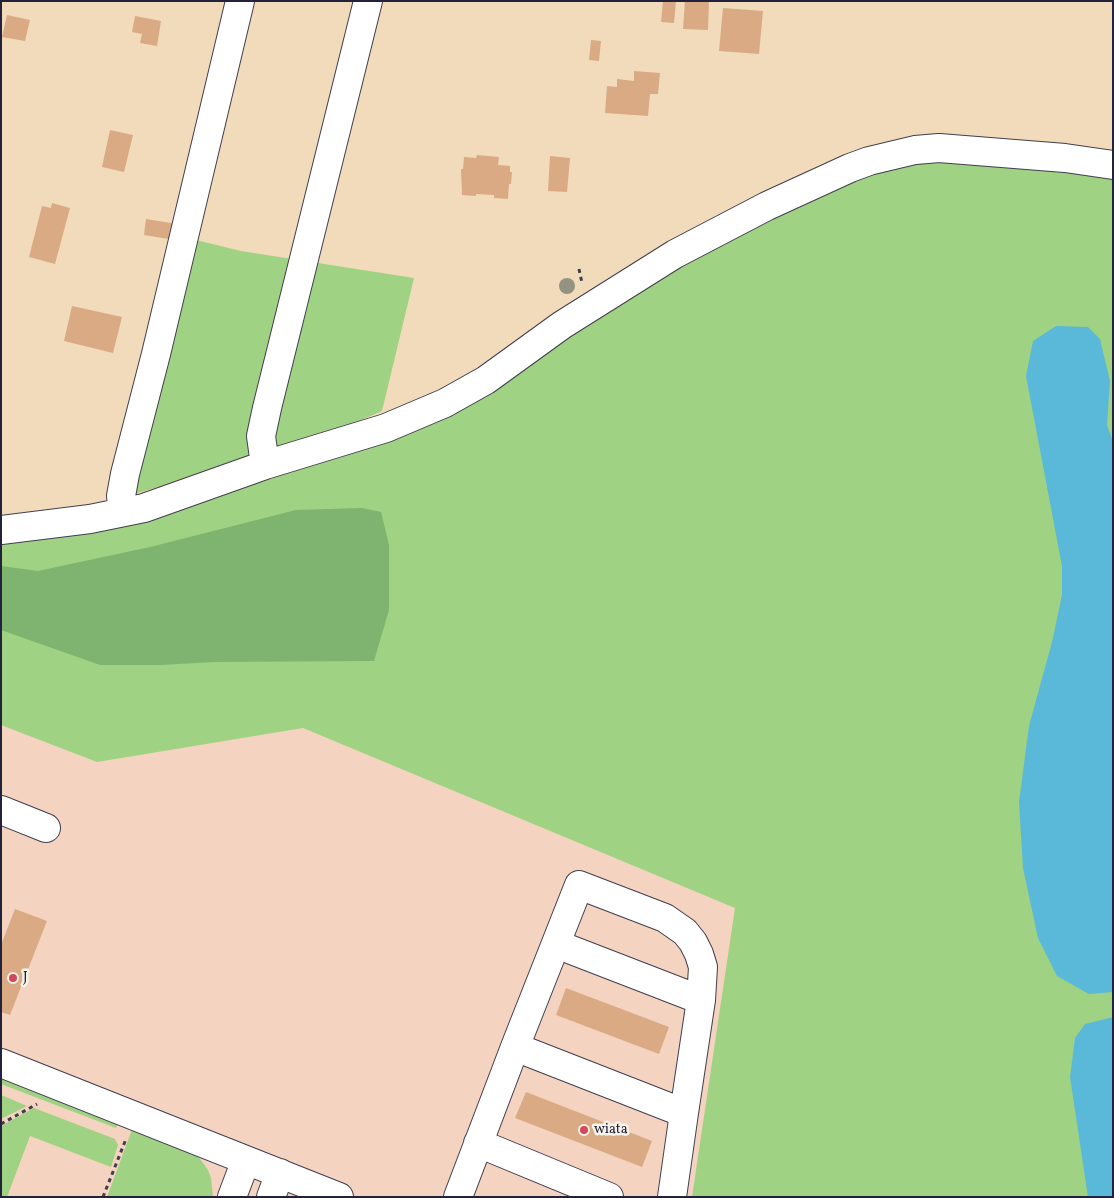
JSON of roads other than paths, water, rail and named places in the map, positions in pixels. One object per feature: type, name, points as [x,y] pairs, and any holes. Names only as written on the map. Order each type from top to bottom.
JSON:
[{"type":"street","points":[[123,512],[121,496],[125,474],[156,354],[240,1]]},
{"type":"street","points":[[265,465],[261,436],[267,408],[368,1]]},
{"type":"street","points":[[1,530],[90,519],[144,508],[265,465],[386,428],[445,403],[486,380],[562,325],[675,254],[768,206],[856,166],[892,154],[939,148],[1065,158],[1113,165]]},
{"type":"street","points":[[1,810],[46,828]]},
{"type":"street","points":[[461,1196],[478,1143],[579,885],[665,918],[685,932],[693,942],[703,967],[701,1000],[672,1197]]},
{"type":"street","points":[[556,944],[701,1000]]},
{"type":"street","points":[[515,1046],[684,1113]]},
{"type":"street","points":[[1,1063],[246,1160],[276,1185],[323,1194]]},
{"type":"street","points":[[478,1143],[609,1197]]},
{"type":"street","points":[[232,1197],[246,1160]]},
{"type":"water","points":[[1056,326],[1088,327],[1100,339],[1110,381],[1107,425],[1113,442],[1113,992],[1089,994],[1057,976],[1038,938],[1023,868],[1019,802],[1029,726],[1052,642],[1062,595],[1062,566],[1026,376],[1033,341]]},
{"type":"water","points":[[1113,1017],[1113,1197],[1088,1197],[1070,1077],[1075,1038],[1085,1024]]},
{"type":"place","name":"J","points":[[13,978]]},
{"type":"place","name":"wiata","points":[[584,1130]]}]
